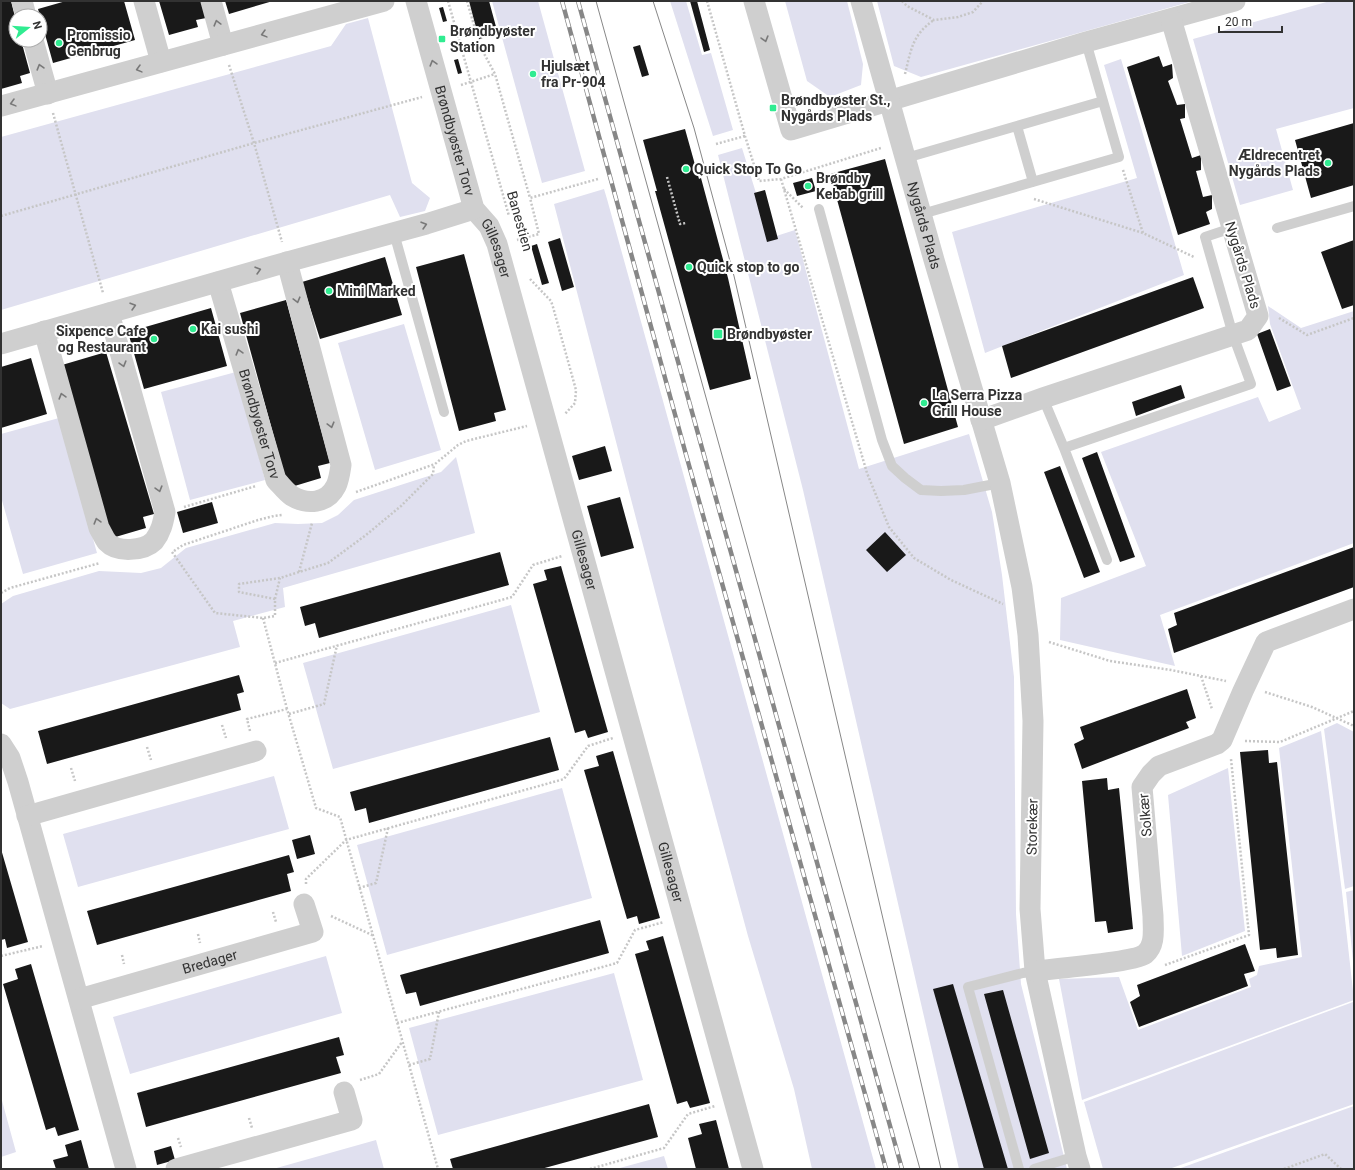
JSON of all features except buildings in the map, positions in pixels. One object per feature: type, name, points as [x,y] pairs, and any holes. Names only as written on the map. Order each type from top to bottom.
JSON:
[{"type":"street","points":[[144,1],[161,62]]},
{"type":"street","points":[[211,1],[223,45]]},
{"type":"street","points":[[1,106],[223,45],[335,8],[384,1]]},
{"type":"street","name":"Brøndbyøster Torv","points":[[1,344],[474,209],[416,1]]},
{"type":"street","points":[[754,1],[791,130],[1086,42],[1235,1]]},
{"type":"street","name":"Nygårds Plads","points":[[861,1],[1000,483]]},
{"type":"street","name":"Nygårds Plads","points":[[981,420],[1248,330],[1258,316],[1171,19]]},
{"type":"street","points":[[35,48],[48,94]]},
{"type":"street","name":"Gillesager","points":[[474,209],[489,226],[497,244],[753,1169]]},
{"type":"street","points":[[287,262],[341,465],[336,486],[328,496],[319,501]]},
{"type":"street","name":"Brøndbyøster Torv","points":[[218,282],[276,480],[291,496],[304,501],[319,501]]},
{"type":"street","points":[[44,331],[99,528],[108,543],[120,550],[138,549],[153,542],[162,529],[165,512],[109,313]]},
{"type":"street","name":"Storekær","points":[[1000,483],[1022,587],[1029,647],[1033,720],[1030,910],[1035,971],[1078,1162]]},
{"type":"street","points":[[1222,740],[1266,642],[1353,612]]},
{"type":"street","name":"Solkær","points":[[1144,954],[1154,937],[1142,787],[1159,766],[1217,744],[1222,740]]},
{"type":"street","points":[[1,744],[10,758],[18,782],[126,1169]]},
{"type":"street","points":[[27,816],[256,751]]},
{"type":"street","name":"Bredager","points":[[79,999],[313,932],[304,904]]},
{"type":"street","points":[[1035,971],[1111,962],[1136,958],[1144,954]]},
{"type":"street","points":[[176,1169],[352,1120],[344,1092]]},
{"type":"lane","points":[[922,214],[1119,157],[1086,42]]},
{"type":"lane","points":[[906,158],[1103,101]]},
{"type":"lane","points":[[1017,126],[1033,182]]},
{"type":"lane","points":[[1277,228],[1354,206]]},
{"type":"lane","points":[[819,210],[882,440],[892,466],[921,490],[964,490],[1000,483]]},
{"type":"lane","points":[[1064,448],[1251,384],[1233,335],[1205,237],[1232,228]]},
{"type":"lane","points":[[394,233],[444,412]]},
{"type":"lane","points":[[1043,398],[1107,560]]},
{"type":"lane","points":[[1019,1169],[968,987],[1035,971]]},
{"type":"lane","points":[[1034,1169],[1078,1162]]},
{"type":"path","name":"Banestien","points":[[448,1],[509,217]]},
{"type":"path","points":[[467,1],[480,46],[495,74],[530,198],[598,179]]},
{"type":"path","points":[[707,1],[759,180],[781,179],[824,166],[882,148],[882,142]]},
{"type":"path","points":[[902,1],[907,6],[934,20]]},
{"type":"path","points":[[890,100],[905,74],[910,50],[925,26],[934,20],[958,17],[973,12],[983,1]]},
{"type":"path","points":[[223,45],[254,143],[287,262]]},
{"type":"path","points":[[1,216],[441,91],[495,74]]},
{"type":"path","points":[[48,94],[109,313]]},
{"type":"path","points":[[716,144],[745,136]]},
{"type":"path","points":[[1119,157],[1143,233]]},
{"type":"path","points":[[667,177],[680,224],[686,222]]},
{"type":"path","points":[[784,188],[807,212],[819,210]]},
{"type":"path","points":[[1005,190],[1143,233],[1213,265]]},
{"type":"path","name":"Banestien","points":[[517,246],[515,240],[539,234],[530,198]]},
{"type":"path","points":[[353,494],[434,464],[458,445],[466,441],[564,416],[575,403],[576,390],[553,306],[551,301],[527,276]]},
{"type":"path","points":[[1254,303],[1307,335],[1354,318]]},
{"type":"path","points":[[275,599],[239,592],[239,584],[280,578],[328,563],[366,535],[401,506],[433,474],[434,464]]},
{"type":"path","points":[[165,512],[276,480]]},
{"type":"path","points":[[299,572],[319,501]]},
{"type":"path","points":[[168,557],[183,545],[258,520],[274,516],[288,515]]},
{"type":"path","points":[[157,536],[172,553],[214,612],[263,618],[275,616],[275,599],[280,578]]},
{"type":"path","points":[[275,663],[512,597],[533,565],[582,550]]},
{"type":"path","points":[[1,593],[17,586],[100,563],[105,564]]},
{"type":"path","points":[[263,618],[288,714],[316,808],[340,817],[438,1169]]},
{"type":"path","points":[[288,714],[324,704],[337,645]]},
{"type":"path","points":[[1144,954],[1152,970],[1249,935],[1232,760],[1222,740],[1201,676]]},
{"type":"path","points":[[1246,685],[1312,707],[1354,726]]},
{"type":"path","points":[[256,751],[247,719],[287,709]]},
{"type":"path","points":[[1222,740],[1280,742],[1354,711]]},
{"type":"path","points":[[304,904],[306,879],[346,840],[564,780],[588,746],[632,732]]},
{"type":"path","points":[[359,888],[376,883],[388,828]]},
{"type":"path","points":[[327,914],[372,935]]},
{"type":"path","name":"Gillesager","points":[[397,1023],[617,963],[635,930],[684,917]]},
{"type":"path","points":[[1,956],[62,941]]},
{"type":"path","points":[[409,1065],[430,1059],[439,1012]]},
{"type":"path","points":[[344,1092],[351,1082],[379,1074],[402,1042]]},
{"type":"path","points":[[590,1169],[664,1148],[688,1114],[734,1100]]},
{"type":"path","points":[[1284,1169],[1326,1154],[1341,1169]]},
{"type":"shaded area","points":[[492,1],[538,1],[585,171],[542,183]]},
{"type":"shaded area","points":[[670,1],[686,1],[702,55],[711,53],[733,130],[713,136]]},
{"type":"shaded area","points":[[785,1],[847,1],[863,64],[861,85],[830,97],[807,81]]},
{"type":"shaded area","points":[[877,1],[1193,1],[921,77],[894,66]]},
{"type":"shaded area","points":[[1330,1],[1354,1],[1354,108],[1276,129],[1293,190],[1240,205],[1193,39]]},
{"type":"shaded area","points":[[368,18],[412,183],[430,198],[425,211],[400,217],[390,195],[1,310],[1,137],[331,46],[346,24]]},
{"type":"shaded area","points":[[1121,59],[1184,275],[985,353],[952,232],[1137,178],[1104,65]]},
{"type":"shaded area","points":[[742,148],[770,238],[795,230],[859,469],[969,434],[992,512],[1002,575],[1014,677],[1016,914],[1021,984],[1067,1169],[959,1169],[803,490],[718,155]]},
{"type":"shaded area","points":[[604,189],[876,1169],[812,1169],[794,1089],[748,936],[662,618],[554,204]]},
{"type":"shaded area","points":[[1268,306],[1301,328],[1354,311],[1354,543],[1160,615],[1175,666],[1060,640],[1061,598],[1146,566],[1101,452],[1258,397],[1269,422],[1301,409],[1270,324]]},
{"type":"shaded area","points":[[404,324],[441,450],[375,470],[338,343]]},
{"type":"shaded area","points":[[236,372],[265,480],[190,500],[161,392]]},
{"type":"shaded area","points":[[59,418],[97,553],[23,574],[1,497],[1,434]]},
{"type":"shaded area","points":[[456,457],[475,533],[283,588],[285,607],[233,621],[240,647],[10,709],[1,703],[1,604],[13,596],[99,571],[141,573],[161,568],[186,548],[275,523],[322,523],[338,515],[354,500],[441,472]]},
{"type":"shaded area","points":[[511,605],[540,712],[333,769],[303,663]]},
{"type":"shaded area","points":[[1337,723],[1354,732],[1354,886],[1345,889],[1324,729]]},
{"type":"shaded area","points":[[1321,731],[1342,892],[1354,1000],[1082,1100],[1059,979],[1119,977],[1138,1030],[1251,987],[1249,979],[1257,975],[1259,966],[1302,957],[1279,748]]},
{"type":"shaded area","points":[[1228,768],[1245,931],[1182,956],[1168,795]]},
{"type":"shaded area","points":[[274,776],[289,829],[78,887],[63,834]]},
{"type":"shaded area","points":[[562,788],[592,898],[387,955],[357,845]]},
{"type":"shaded area","points":[[1354,890],[1354,971],[1346,892]]},
{"type":"shaded area","points":[[326,956],[342,1013],[130,1074],[113,1017]]},
{"type":"shaded area","points":[[614,973],[643,1080],[438,1135],[409,1028]]},
{"type":"shaded area","points":[[1353,1002],[1354,1104],[1169,1169],[1103,1169],[1084,1102]]},
{"type":"shaded area","points":[[1,1097],[16,1152],[1,1157]]},
{"type":"shaded area","points":[[1354,1106],[1354,1169],[1178,1169]]},
{"type":"shaded area","points":[[376,1140],[384,1169],[273,1169]]},
{"type":"shaded area","points":[[664,1156],[668,1169],[616,1169]]},
{"type":"tram line","points":[[596,1],[920,1169]]},
{"type":"tram line","points":[[653,1],[694,128],[734,276],[941,1169]]},
{"type":"railway","points":[[562,1],[685,451],[886,1169]]},
{"type":"railway","points":[[578,1],[902,1169]]},
{"type":"place","name":"Brøndbyøster Station","points":[[442,39]]},
{"type":"place","name":"Promissio Genbrug","points":[[59,43]]},
{"type":"place","name":"Hjulsæt fra Pr-904","points":[[533,74]]},
{"type":"place","name":"Brøndbyøster St., Nygårds Plads","points":[[773,108]]},
{"type":"place","name":"Ældrecentret Nygårds Plads","points":[[1328,163]]},
{"type":"place","name":"Quick Stop To Go","points":[[686,169]]},
{"type":"place","name":"Brøndby Kebab grill","points":[[808,186]]},
{"type":"place","name":"Quick stop to go","points":[[689,267]]},
{"type":"place","name":"Mini Marked","points":[[329,291]]},
{"type":"place","name":"Kai sushi","points":[[193,329]]},
{"type":"place","name":"Brøndbyøster","points":[[718,334]]},
{"type":"place","name":"Sixpence Cafe og Restaurant","points":[[154,339]]},
{"type":"place","name":"La Serra Pizza Grill House","points":[[924,403]]}]
